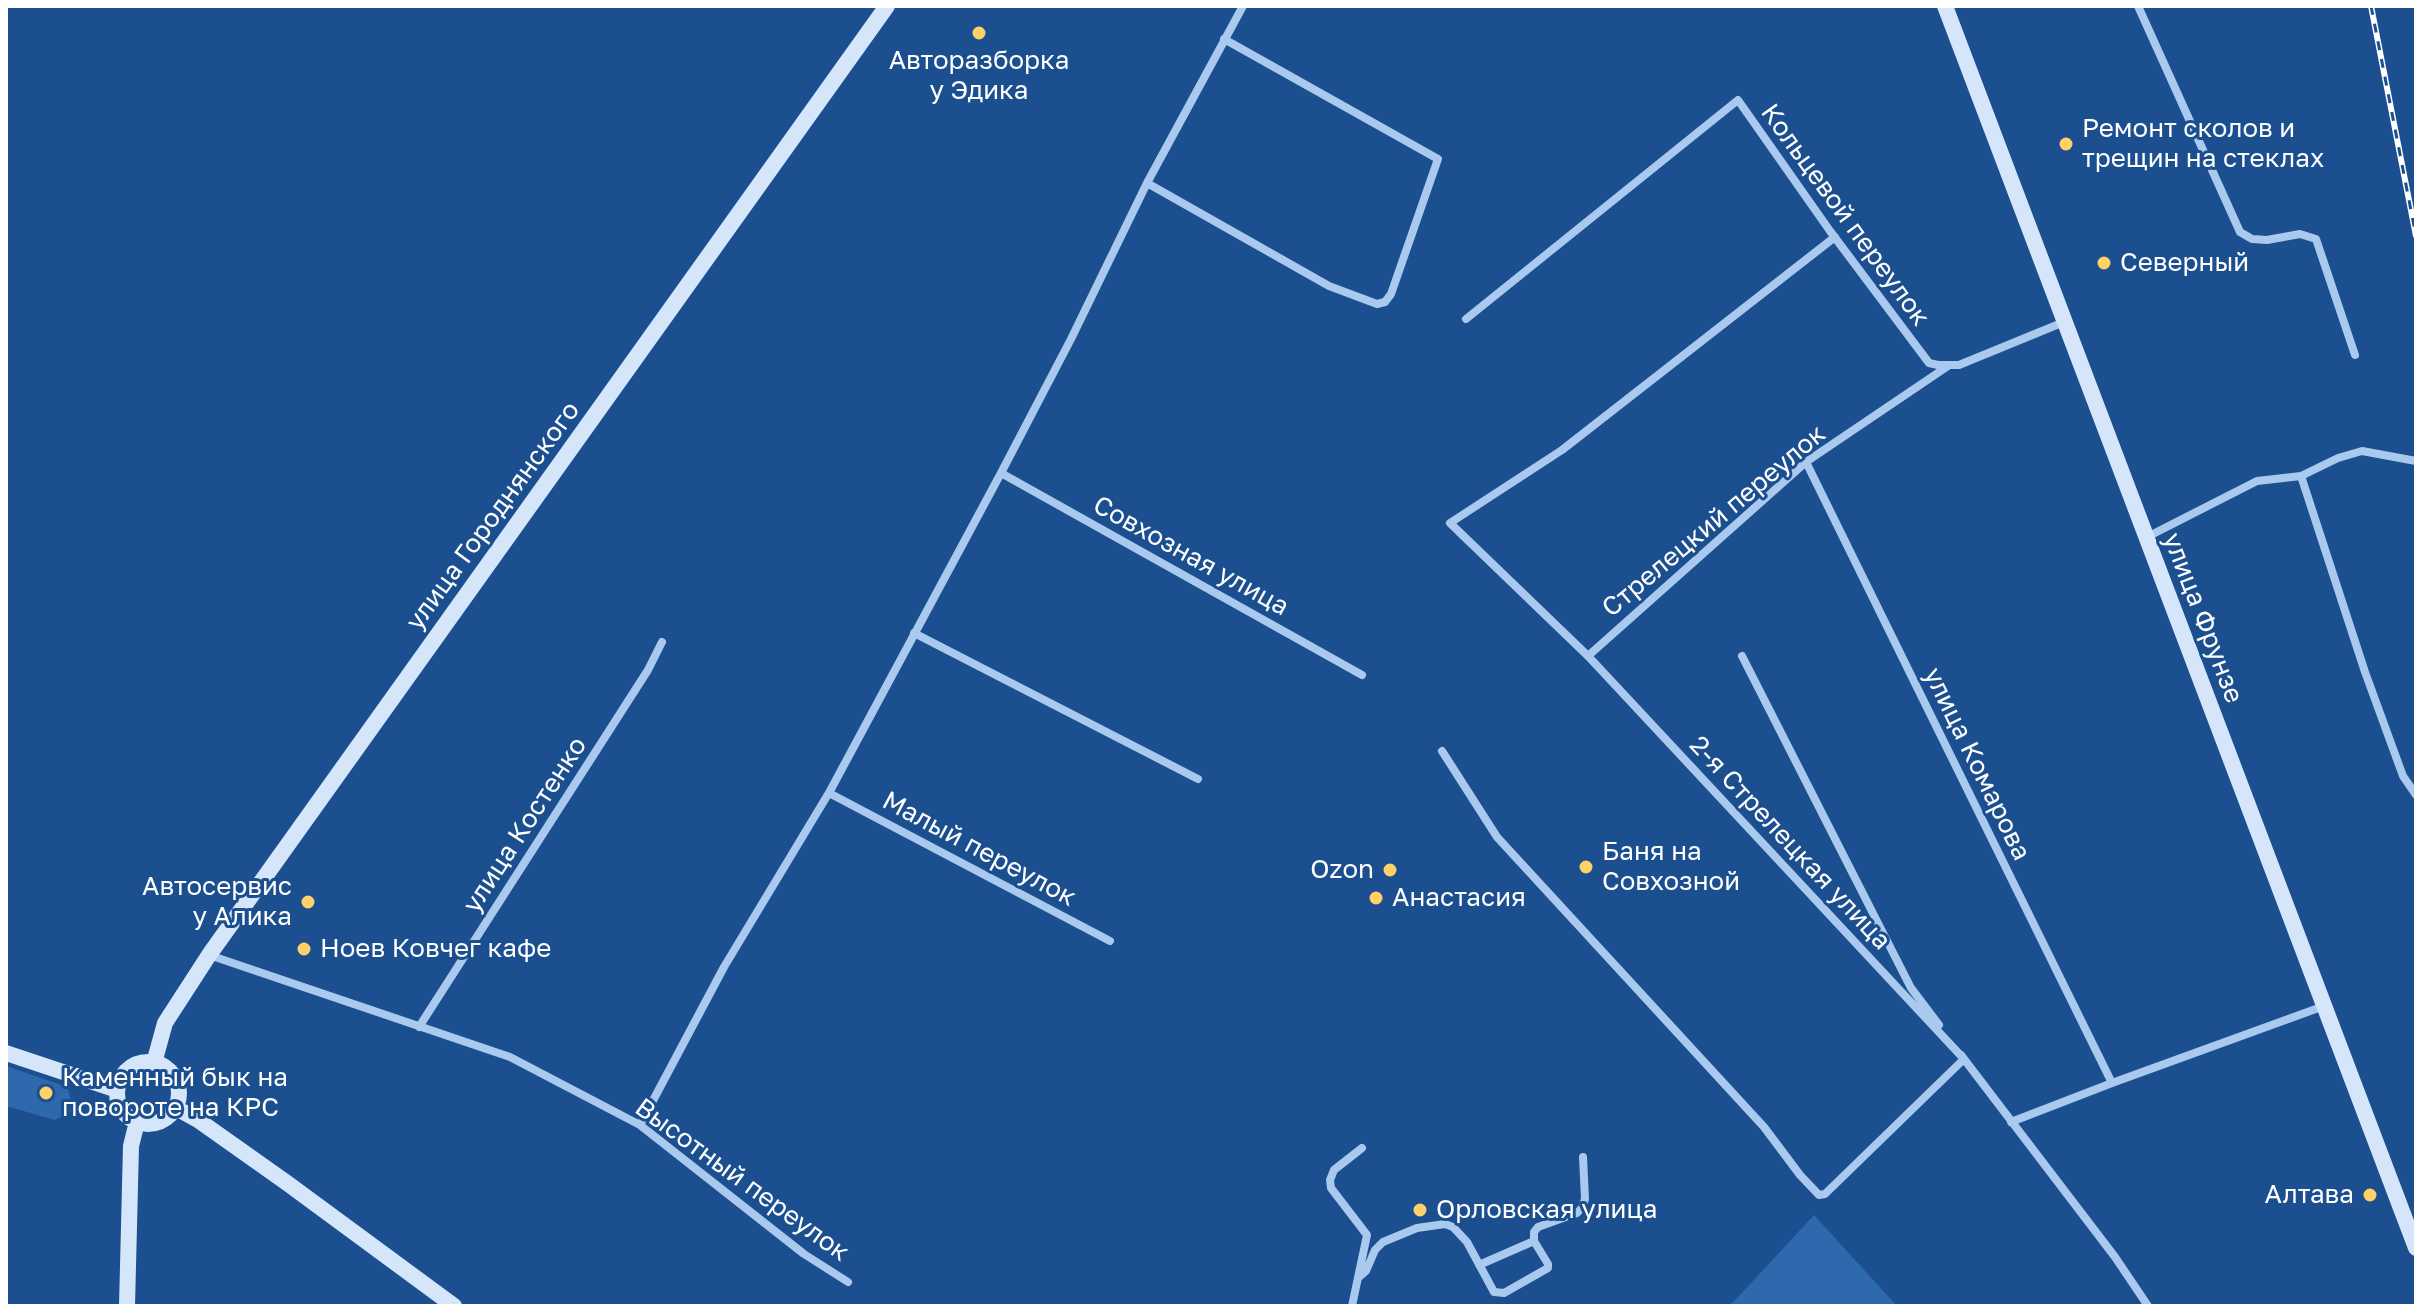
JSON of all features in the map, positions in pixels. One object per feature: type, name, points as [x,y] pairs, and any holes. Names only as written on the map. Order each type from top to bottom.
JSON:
[{"type":"main road","name":"улица Городнянского","points":[[154,1063],[165,1023],[209,955],[887,6]]},
{"type":"main road","name":"улица Фрунзе","points":[[1945,6],[2416,1248]]},
{"type":"main road","points":[[6,1053],[117,1090]]},
{"type":"main road","points":[[154,1063],[166,1067],[178,1083],[180,1093],[176,1108],[166,1119],[146,1125],[126,1116],[120,1107],[117,1090],[121,1077],[128,1069],[137,1064],[154,1063]]},
{"type":"main road","points":[[176,1108],[287,1183],[454,1306]]},
{"type":"main road","points":[[127,1304],[131,1146],[137,1122]]},
{"type":"street","points":[[640,1125],[724,967],[829,793],[1001,473],[1147,183],[1243,6]]},
{"type":"street","points":[[2138,6],[2240,232],[2252,239],[2267,240],[2300,234],[2316,239],[2355,355]]},
{"type":"street","points":[[1147,183],[1329,286],[1377,304],[1385,302],[1391,294],[1438,159],[1224,39]]},
{"type":"street","name":"Кольцевой переулок","points":[[1466,319],[1738,100],[1924,357],[1933,364],[1948,366]]},
{"type":"street","name":"2-я Стрелецкая улица","points":[[1835,237],[1562,450],[1450,523],[1588,656],[1964,1059]]},
{"type":"street","points":[[1948,366],[1959,365],[2065,322]]},
{"type":"street","name":"Стрелецкий переулок","points":[[1588,656],[1806,462],[1948,366]]},
{"type":"street","points":[[2147,538],[2257,481],[2301,476],[2338,458],[2362,451],[2416,461]]},
{"type":"street","name":"улица Комарова","points":[[1806,462],[2112,1083]]},
{"type":"street","name":"Совхозная улица","points":[[1001,473],[1362,675]]},
{"type":"street","points":[[2301,476],[2365,672],[2403,776],[2416,795]]},
{"type":"street","points":[[914,633],[1198,779]]},
{"type":"street","name":"улица Костенко","points":[[419,1027],[648,670],[662,642]]},
{"type":"street","name":"2-я Стрелецкая улица","points":[[1742,656],[1911,988],[2115,1257],[2148,1306]]},
{"type":"street","points":[[1442,751],[1497,837],[1764,1127],[1819,1195],[1825,1194],[1964,1059]]},
{"type":"street","name":"Малый переулок","points":[[829,793],[1110,941]]},
{"type":"street","name":"Высотный переулок","points":[[209,955],[510,1057],[640,1125],[804,1254],[848,1282]]},
{"type":"street","points":[[2011,1122],[2324,1006]]},
{"type":"street","points":[[1362,1148],[1334,1170],[1330,1183],[1367,1235],[1383,1242]]},
{"type":"street","points":[[1359,1277],[1365,1273],[1375,1250],[1383,1242],[1417,1228],[1445,1224],[1453,1227],[1467,1242],[1492,1289],[1496,1293],[1504,1293],[1546,1270],[1548,1264],[1534,1241],[1534,1232],[1538,1227],[1577,1213],[1582,1208],[1585,1199],[1583,1157]]},
{"type":"street","points":[[1352,1306],[1367,1235]]},
{"type":"street","points":[[1479,1265],[1534,1241]]},
{"type":"shaded area","points":[[6,1066],[67,1087],[74,1110],[55,1120],[6,1106]]},
{"type":"shaded area","points":[[1814,1215],[1897,1306],[1729,1306],[1739,1296]]},
{"type":"railway","points":[[2371,6],[2416,236]]},
{"type":"place","name":"Авторазборка у Эдика","points":[[979,33]]},
{"type":"place","name":"Ремонт сколов и трещин на стеклах","points":[[2066,144]]},
{"type":"place","name":"Северный","points":[[2104,263]]},
{"type":"place","name":"Баня на Совхозной","points":[[1586,867]]},
{"type":"place","name":"Ozon","points":[[1390,870]]},
{"type":"place","name":"Анастасия","points":[[1376,898]]},
{"type":"place","name":"Автосервис у Алика","points":[[308,902]]},
{"type":"place","name":"Ноев Ковчег кафе","points":[[304,949]]},
{"type":"place","name":"Каменный бык на повороте на КРС","points":[[46,1093]]},
{"type":"place","name":"Алтава","points":[[2370,1195]]},
{"type":"place","name":"Орловская улица","points":[[1420,1210]]}]
